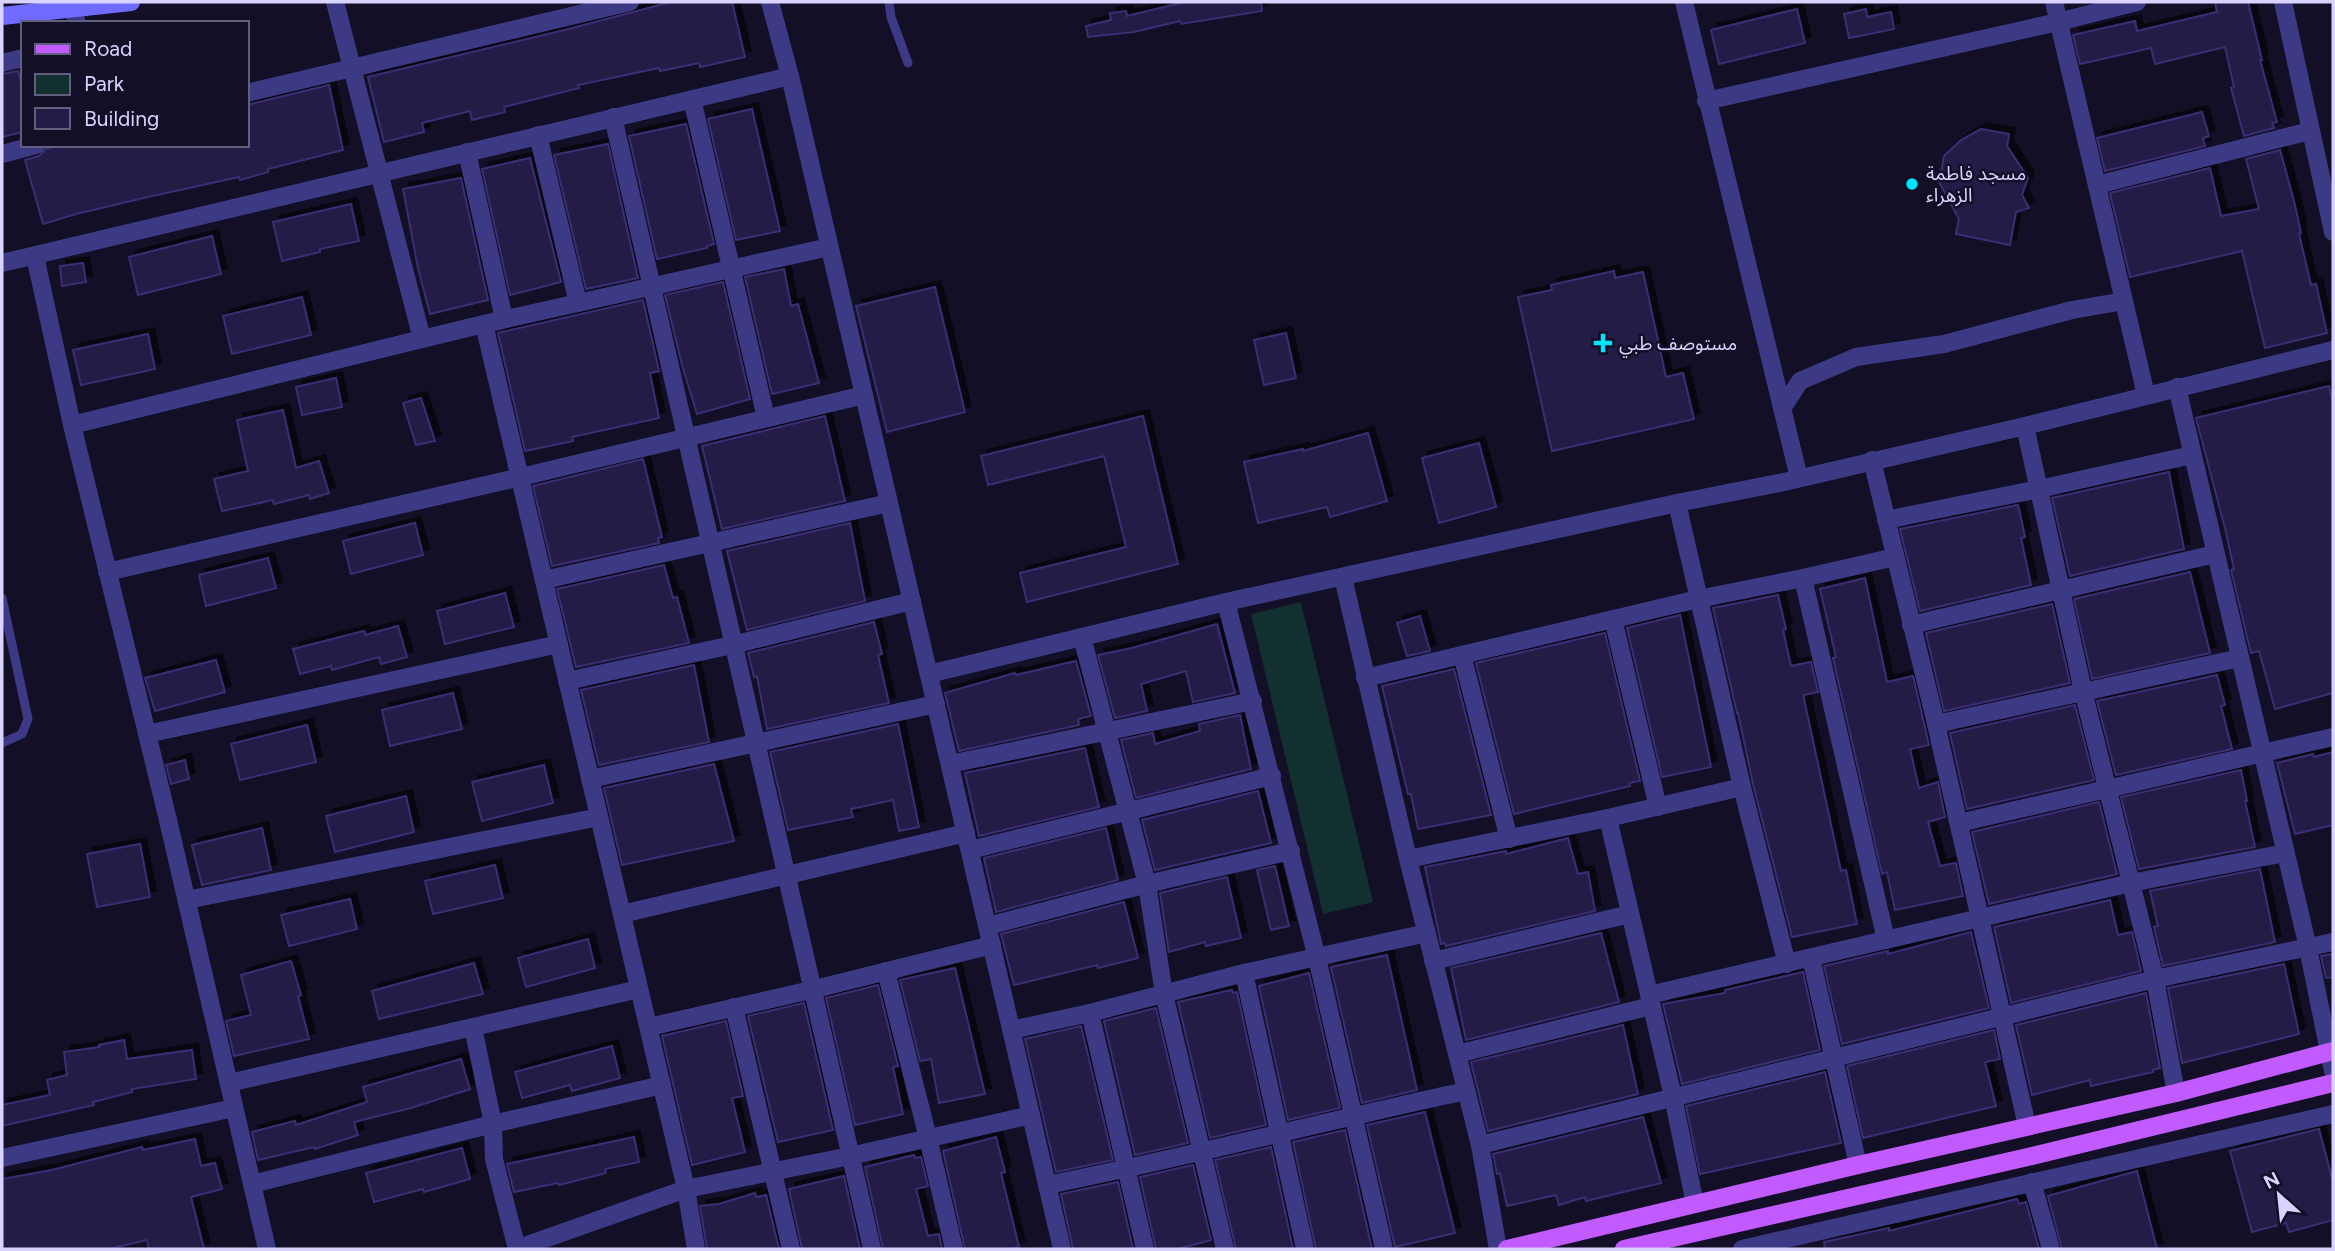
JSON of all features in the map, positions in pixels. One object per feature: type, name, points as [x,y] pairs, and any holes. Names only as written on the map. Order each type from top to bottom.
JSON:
[{"type":"main road","points":[[2,16],[75,16],[131,2]]},
{"type":"main road","points":[[1507,1249],[2176,1093],[2331,1052]]},
{"type":"main road","points":[[1624,1249],[2333,1083]]},
{"type":"street","points":[[335,2],[422,339]]},
{"type":"street","points":[[248,93],[630,2]]},
{"type":"street","points":[[770,2],[790,76],[1062,1249]]},
{"type":"street","points":[[1684,2],[1799,478]]},
{"type":"street","points":[[2054,2],[2146,395]]},
{"type":"street","points":[[1706,101],[2137,2]]},
{"type":"street","points":[[2283,2],[2333,232]]},
{"type":"street","points":[[2,63],[21,58]]},
{"type":"street","points":[[2,263],[790,76]]},
{"type":"street","points":[[692,99],[766,418]]},
{"type":"street","points":[[613,117],[872,1249]]},
{"type":"street","points":[[2096,185],[2310,131]]},
{"type":"street","points":[[538,135],[578,303]]},
{"type":"street","points":[[2,154],[28,147]]},
{"type":"street","points":[[467,152],[504,319]]},
{"type":"street","points":[[72,425],[504,319],[830,247]]},
{"type":"street","points":[[35,256],[72,425],[187,900],[267,1249]]},
{"type":"street","points":[[1782,409],[1800,381],[1856,357],[1944,344],[2072,310],[2124,301]]},
{"type":"street","points":[[484,324],[649,1027],[686,1189],[696,1249]]},
{"type":"street","points":[[929,674],[1226,602],[1799,478],[2025,426],[2333,350]]},
{"type":"street","points":[[2177,387],[2308,948],[2333,1071]]},
{"type":"street","points":[[107,572],[864,395]]},
{"type":"street","points":[[2025,426],[2083,691],[2155,979],[2176,1093]]},
{"type":"street","points":[[1886,520],[2192,455]]},
{"type":"street","points":[[1872,460],[1936,724],[2027,1126]]},
{"type":"street","points":[[544,580],[889,503]]},
{"type":"street","points":[[1677,503],[1742,787],[1787,964]]},
{"type":"street","points":[[1911,625],[2215,554]]},
{"type":"street","points":[[1365,678],[1895,556]]},
{"type":"street","points":[[1343,577],[1408,859],[1480,1145],[1498,1249]]},
{"type":"street","points":[[1803,578],[1886,940]]},
{"type":"street","points":[[568,681],[912,601]]},
{"type":"street","points":[[1226,602],[1291,851],[1384,1249]]},
{"type":"street","points":[[1613,619],[1658,807]]},
{"type":"street","points":[[1082,637],[1147,884],[1164,994],[1225,1249]]},
{"type":"street","points":[[147,734],[559,644]]},
{"type":"street","points":[[1462,655],[1509,839]]},
{"type":"street","points":[[1936,724],[2240,658]]},
{"type":"street","points":[[950,764],[1253,701]]},
{"type":"street","points":[[590,779],[936,704]]},
{"type":"street","points":[[1959,823],[2333,737]]},
{"type":"street","points":[[622,914],[788,876],[1128,810],[1272,776]]},
{"type":"street","points":[[1408,859],[1742,787]]},
{"type":"street","points":[[187,900],[599,817]]},
{"type":"street","points":[[1608,818],[1695,1204]]},
{"type":"street","points":[[988,926],[1147,884],[1291,851]]},
{"type":"street","points":[[1457,1054],[1650,1000],[1978,917],[2130,883],[2285,853]]},
{"type":"street","points":[[1433,961],[1630,914]]},
{"type":"street","points":[[1012,1030],[1090,1013],[1244,973],[1427,933]]},
{"type":"street","points":[[1480,1145],[2002,1015],[2155,979],[2333,942]]},
{"type":"street","points":[[649,1027],[992,945]]},
{"type":"street","points":[[1811,958],[1858,1165]]},
{"type":"street","points":[[886,971],[954,1249]]},
{"type":"street","points":[[1244,973],[1305,1249]]},
{"type":"street","points":[[229,1083],[639,989]]},
{"type":"street","points":[[734,1007],[791,1249]]},
{"type":"street","points":[[1090,1013],[1145,1249]]},
{"type":"street","points":[[473,1027],[493,1124],[494,1159],[517,1249],[686,1189],[850,1156],[1031,1115]]},
{"type":"street","points":[[252,1184],[662,1085]]},
{"type":"street","points":[[1047,1185],[1128,1169],[1466,1091]]},
{"type":"street","points":[[2,1158],[234,1108]]},
{"type":"street","points":[[1742,1249],[2333,1114]]},
{"type":"street","points":[[2032,1182],[2051,1249]]},
{"type":"lane","points":[[889,2],[891,17],[908,63]]},
{"type":"lane","points":[[2,598],[28,719],[22,734],[2,743]]},
{"type":"green space","points":[[1301,602],[1373,902],[1323,914],[1251,614]]},
{"type":"building","points":[[671,2],[732,2],[745,57],[700,67],[699,63],[660,71],[659,68],[578,85],[579,88],[504,107],[505,112],[472,120],[470,111],[422,123],[424,132],[384,142],[368,77]]},
{"type":"building","points":[[1185,2],[1261,2],[1262,11],[1181,24],[1180,21],[1134,32],[1088,37],[1086,26],[1111,20],[1110,13],[1126,11],[1127,16]]},
{"type":"building","points":[[2215,2],[2248,2],[2277,122],[2272,123],[2274,128],[2244,136],[2231,88],[2234,87],[2225,47],[2155,64],[2151,48],[2080,64],[2073,35],[2135,21],[2137,31],[2217,12]]},
{"type":"building","points":[[1797,9],[1805,43],[1719,64],[1711,30]]},
{"type":"building","points":[[1866,9],[1867,17],[1891,12],[1894,29],[1849,38],[1844,14]]},
{"type":"building","points":[[18,71],[21,82],[21,132],[2,137],[2,74]]},
{"type":"building","points":[[329,85],[343,150],[268,169],[268,172],[240,180],[239,177],[148,197],[43,224],[25,160],[39,156],[46,149],[54,147],[248,147],[248,105]]},
{"type":"building","points":[[752,109],[780,231],[736,240],[708,119]]},
{"type":"building","points":[[2202,112],[2209,136],[2203,138],[2205,146],[2105,171],[2097,138]]},
{"type":"building","points":[[686,124],[714,244],[657,259],[629,136]]},
{"type":"building","points":[[1981,129],[2009,134],[2007,146],[2028,178],[2022,195],[2029,208],[2016,212],[2010,245],[1956,234],[1959,219],[1939,182],[1944,156],[1961,140]]},
{"type":"building","points":[[608,144],[638,278],[586,289],[554,155]]},
{"type":"building","points":[[2280,150],[2294,201],[2311,285],[2316,284],[2327,333],[2265,348],[2242,251],[2130,277],[2110,193],[2210,168],[2221,216],[2259,209],[2246,159]]},
{"type":"building","points":[[530,158],[561,282],[510,295],[482,169]]},
{"type":"building","points":[[461,178],[488,300],[430,314],[403,189]]},
{"type":"building","points":[[351,204],[359,241],[282,261],[273,222]]},
{"type":"building","points":[[212,236],[221,274],[138,295],[129,257]]},
{"type":"building","points":[[83,263],[86,282],[62,286],[60,266]]},
{"type":"building","points":[[784,269],[791,306],[798,304],[819,383],[772,394],[745,277]]},
{"type":"building","points":[[1614,271],[1615,278],[1643,272],[1666,377],[1683,373],[1694,419],[1552,451],[1518,297],[1552,290],[1551,285]]},
{"type":"building","points":[[723,282],[750,399],[697,414],[665,295]]},
{"type":"building","points":[[935,287],[965,412],[887,432],[856,306]]},
{"type":"building","points":[[302,297],[311,335],[232,354],[223,316]]},
{"type":"building","points":[[643,300],[659,371],[650,373],[659,418],[572,437],[573,441],[525,451],[498,333]]},
{"type":"building","points":[[1286,333],[1296,378],[1264,385],[1254,340]]},
{"type":"building","points":[[148,334],[155,369],[81,385],[73,350]]},
{"type":"building","points":[[336,378],[342,407],[302,415],[296,387]]},
{"type":"building","points":[[2329,386],[2333,405],[2333,693],[2275,709],[2259,651],[2251,653],[2231,570],[2234,569],[2225,528],[2196,418]]},
{"type":"building","points":[[421,398],[435,441],[416,445],[403,403]]},
{"type":"building","points":[[283,410],[296,468],[319,461],[329,493],[310,499],[309,495],[274,504],[273,500],[222,511],[214,479],[248,471],[237,420]]},
{"type":"building","points":[[825,416],[845,501],[722,529],[702,446]]},
{"type":"building","points":[[1143,416],[1178,564],[1027,602],[1020,573],[1126,547],[1104,456],[988,485],[981,456]]},
{"type":"building","points":[[1368,433],[1387,501],[1330,517],[1327,507],[1258,523],[1244,462],[1303,451]]},
{"type":"building","points":[[1479,443],[1496,507],[1439,523],[1422,458]]},
{"type":"building","points":[[643,459],[662,537],[658,538],[659,543],[552,566],[533,486]]},
{"type":"building","points":[[2169,472],[2184,549],[2070,576],[2052,498]]},
{"type":"building","points":[[2018,505],[2025,537],[2021,538],[2031,585],[1920,611],[1900,529]]},
{"type":"building","points":[[415,523],[423,555],[351,574],[343,541]]},
{"type":"building","points":[[850,523],[865,601],[747,630],[727,551]]},
{"type":"building","points":[[268,558],[276,588],[206,606],[199,575]]},
{"type":"building","points":[[664,565],[673,598],[677,597],[689,643],[576,667],[557,589]]},
{"type":"building","points":[[2190,572],[2210,653],[2092,679],[2074,599]]},
{"type":"building","points":[[1865,578],[1887,682],[1913,676],[1929,745],[1910,749],[1919,788],[1938,782],[1945,817],[1928,822],[1940,866],[1956,863],[1963,896],[1895,910],[1887,872],[1882,874],[1820,589]]},
{"type":"building","points":[[505,593],[514,627],[445,644],[437,611]]},
{"type":"building","points":[[1778,595],[1791,666],[1811,662],[1818,692],[1804,695],[1804,699],[1841,871],[1846,870],[1857,924],[1792,937],[1753,784],[1713,608]]},
{"type":"building","points":[[2052,604],[2070,683],[1944,711],[1926,633]]},
{"type":"building","points":[[1680,615],[1711,767],[1662,777],[1627,628]]},
{"type":"building","points":[[1420,616],[1430,651],[1407,656],[1397,623]]},
{"type":"building","points":[[874,622],[889,703],[767,729],[757,676],[754,677],[748,653]]},
{"type":"building","points":[[1217,624],[1235,693],[1193,702],[1186,671],[1141,684],[1147,711],[1115,718],[1098,655]]},
{"type":"building","points":[[398,626],[407,657],[381,664],[379,657],[332,670],[331,666],[300,674],[293,649],[364,631],[365,635]]},
{"type":"building","points":[[1605,633],[1640,781],[1629,783],[1630,786],[1514,814],[1476,663]]},
{"type":"building","points":[[216,660],[225,692],[155,711],[145,678]]},
{"type":"building","points":[[1076,661],[1091,716],[1078,719],[1079,725],[959,751],[945,693],[1015,673],[1016,675]]},
{"type":"building","points":[[694,665],[709,742],[599,765],[581,690]]},
{"type":"building","points":[[1454,669],[1491,815],[1418,829],[1382,686]]},
{"type":"building","points":[[2217,675],[2225,705],[2221,706],[2232,749],[2116,775],[2097,701]]},
{"type":"building","points":[[453,693],[462,729],[390,746],[382,710]]},
{"type":"building","points":[[2075,705],[2094,780],[1967,809],[1950,733]]},
{"type":"building","points":[[1240,715],[1251,769],[1136,798],[1121,740],[1153,733],[1155,744],[1200,731],[1199,724]]},
{"type":"building","points":[[898,724],[919,827],[899,831],[893,800],[851,809],[853,817],[788,830],[770,752]]},
{"type":"building","points":[[307,725],[316,762],[240,780],[231,744]]},
{"type":"building","points":[[1085,748],[1099,807],[979,836],[965,773]]},
{"type":"building","points":[[2333,752],[2333,825],[2295,834],[2277,763]]},
{"type":"building","points":[[185,760],[189,779],[171,784],[166,765]]},
{"type":"building","points":[[714,764],[734,841],[622,865],[604,788]]},
{"type":"building","points":[[544,765],[553,803],[482,821],[472,782]]},
{"type":"building","points":[[2241,770],[2255,847],[2139,869],[2121,797]]},
{"type":"building","points":[[1258,791],[1271,843],[1155,870],[1142,820]]},
{"type":"building","points":[[406,796],[414,832],[335,852],[326,816]]},
{"type":"building","points":[[2099,802],[2117,874],[1989,904],[1972,832]]},
{"type":"building","points":[[262,828],[271,870],[202,885],[192,845]]},
{"type":"building","points":[[1106,828],[1118,880],[996,912],[984,858]]},
{"type":"building","points":[[1568,838],[1578,874],[1588,872],[1595,911],[1446,946],[1445,943],[1441,944],[1425,867],[1506,851],[1506,854]]},
{"type":"building","points":[[140,844],[150,897],[97,907],[87,854]]},
{"type":"building","points":[[495,865],[503,898],[433,914],[425,881]]},
{"type":"building","points":[[1275,866],[1289,926],[1271,930],[1257,870]]},
{"type":"building","points":[[2260,869],[2275,942],[2163,966],[2154,927],[2158,926],[2150,891]]},
{"type":"building","points":[[1227,877],[1241,938],[1206,946],[1205,942],[1169,952],[1160,893]]},
{"type":"building","points":[[350,899],[357,929],[289,946],[281,915]]},
{"type":"building","points":[[2110,900],[2118,935],[2132,932],[2141,971],[2011,1003],[1994,927]]},
{"type":"building","points":[[1124,902],[1138,958],[1014,985],[1001,934]]},
{"type":"building","points":[[1971,932],[1989,1008],[1842,1044],[1824,966],[1888,951],[1888,954]]},
{"type":"building","points":[[1601,933],[1619,1002],[1466,1040],[1451,968]]},
{"type":"building","points":[[588,939],[595,968],[526,987],[518,958]]},
{"type":"building","points":[[2333,954],[2333,977],[2326,978],[2321,956]]},
{"type":"building","points":[[1387,955],[1417,1090],[1362,1103],[1331,967]]},
{"type":"building","points":[[291,961],[309,1039],[234,1056],[226,1021],[251,1015],[241,975]]},
{"type":"building","points":[[474,963],[483,994],[379,1019],[372,991]]},
{"type":"building","points":[[2284,964],[2299,1034],[2182,1063],[2168,988]]},
{"type":"building","points":[[955,968],[985,1094],[939,1103],[931,1059],[920,1061],[900,980]]},
{"type":"building","points":[[1803,972],[1820,1050],[1682,1084],[1663,1004],[1725,993],[1725,990]]},
{"type":"building","points":[[1309,973],[1340,1108],[1288,1120],[1259,986]]},
{"type":"building","points":[[878,985],[898,1066],[893,1067],[903,1114],[855,1125],[826,998]]},
{"type":"building","points":[[1232,990],[1233,993],[1237,992],[1266,1125],[1210,1138],[1178,1002]]},
{"type":"building","points":[[2146,993],[2160,1068],[2153,1072],[2091,1086],[2090,1080],[2032,1095],[2016,1025]]},
{"type":"building","points":[[804,1003],[833,1130],[778,1142],[748,1016]]},
{"type":"building","points":[[1156,1008],[1188,1143],[1135,1155],[1104,1021]]},
{"type":"building","points":[[726,1021],[743,1096],[732,1098],[745,1152],[692,1165],[662,1036]]},
{"type":"building","points":[[1623,1025],[1638,1094],[1488,1131],[1471,1062]]},
{"type":"building","points":[[1081,1026],[1113,1160],[1056,1172],[1025,1039]]},
{"type":"building","points":[[1994,1030],[2000,1059],[1985,1062],[1996,1106],[1863,1138],[1847,1066]]},
{"type":"building","points":[[124,1040],[127,1059],[192,1050],[196,1079],[132,1089],[132,1092],[93,1102],[94,1105],[2,1126],[2,1105],[50,1095],[47,1080],[67,1075],[64,1052],[100,1047],[99,1045]]},
{"type":"building","points":[[612,1046],[620,1078],[572,1091],[570,1085],[522,1098],[515,1072]]},
{"type":"building","points":[[461,1059],[470,1089],[411,1108],[354,1122],[358,1135],[315,1149],[314,1147],[258,1160],[252,1132],[295,1121],[296,1125],[367,1102],[363,1087]]},
{"type":"building","points":[[1825,1072],[1841,1143],[1700,1174],[1686,1106]]},
{"type":"building","points":[[1425,1112],[1455,1233],[1395,1247],[1367,1125]]},
{"type":"building","points":[[1643,1117],[1661,1183],[1586,1201],[1585,1197],[1559,1205],[1556,1195],[1507,1206],[1493,1154]]},
{"type":"building","points":[[2319,1129],[2333,1182],[2333,1220],[2289,1232],[2286,1223],[2252,1232],[2230,1151]]},
{"type":"building","points":[[1345,1130],[1372,1249],[1316,1249],[1293,1142]]},
{"type":"building","points":[[634,1137],[639,1162],[605,1169],[606,1173],[559,1185],[558,1183],[514,1192],[507,1164]]},
{"type":"building","points":[[996,1137],[1005,1172],[1001,1173],[1019,1247],[965,1249],[943,1151]]},
{"type":"building","points":[[195,1139],[201,1166],[215,1163],[222,1189],[191,1197],[204,1249],[149,1249],[147,1240],[108,1249],[2,1249],[2,1179],[52,1170],[142,1147],[143,1150]]},
{"type":"building","points":[[1271,1147],[1293,1249],[1236,1249],[1215,1160]]},
{"type":"building","points":[[462,1148],[470,1179],[374,1202],[366,1173]]},
{"type":"building","points":[[914,1155],[915,1158],[921,1157],[928,1186],[916,1189],[928,1236],[939,1234],[942,1249],[883,1249],[865,1167]]},
{"type":"building","points":[[1193,1165],[1211,1240],[1178,1249],[1156,1249],[1140,1177]]},
{"type":"building","points":[[2137,1171],[2157,1249],[2062,1249],[2048,1196]]},
{"type":"building","points":[[844,1176],[860,1249],[802,1249],[789,1189]]},
{"type":"building","points":[[1118,1182],[1133,1249],[1073,1249],[1061,1194]]},
{"type":"building","points":[[755,1193],[756,1197],[766,1195],[779,1249],[707,1249],[700,1206],[719,1204]]},
{"type":"building","points":[[2017,1199],[2019,1204],[2026,1202],[2039,1249],[1825,1249],[1824,1242],[1889,1228],[1889,1231]]},
{"type":"place","name":"مسجد فاطمة الزهراء","points":[[1912,184]]},
{"type":"place","name":"مستوصف طبي","points":[[1603,343]]}]
